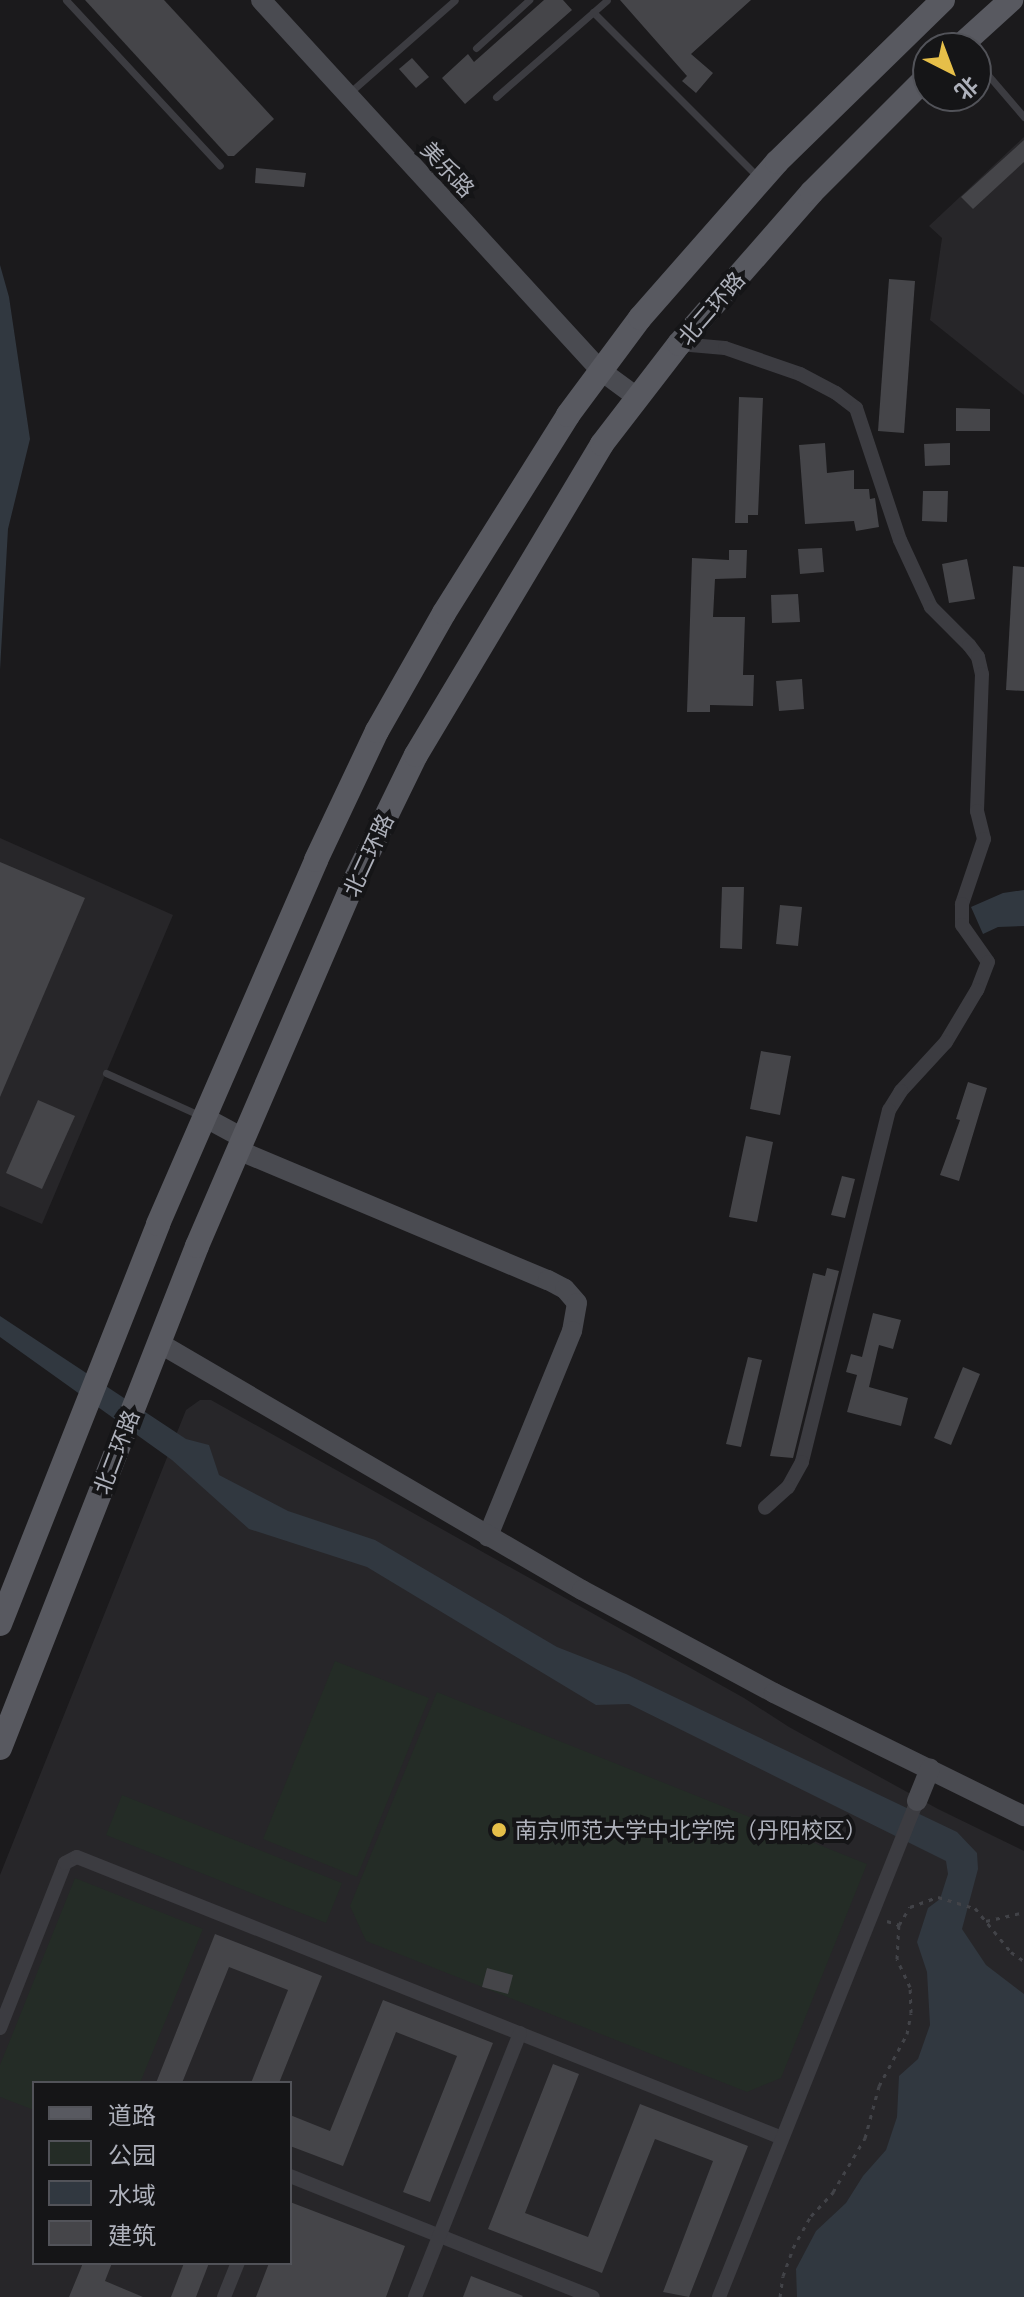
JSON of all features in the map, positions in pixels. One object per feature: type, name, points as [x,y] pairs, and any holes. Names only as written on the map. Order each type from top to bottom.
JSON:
[{"type":"main road","name":"北二环路","points":[[0,1624],[98,1374],[204,1117],[377,731],[444,613],[600,370],[640,318],[761,180],[943,0]]},
{"type":"main road","points":[[982,32],[1011,0]]},
{"type":"main road","name":"北二环路","points":[[0,1748],[159,1343],[241,1144],[354,882],[416,755],[602,444],[679,344],[812,192],[912,92]]},
{"type":"street","name":"美乐路","points":[[261,0],[600,370],[638,398]]},
{"type":"street","points":[[679,344],[725,348],[800,374],[836,393],[856,408],[900,540],[931,607],[969,645],[978,657],[982,674],[977,811],[984,839],[962,904],[962,925],[988,962],[977,990],[946,1042],[901,1091],[889,1110],[802,1462],[788,1487],[765,1508]]},
{"type":"street","points":[[204,1117],[241,1144],[548,1280],[565,1289],[577,1303],[572,1331],[488,1536]]},
{"type":"street","points":[[159,1343],[488,1536],[774,1693],[1024,1816]]},
{"type":"street","points":[[719,2297],[930,1769]]},
{"type":"street","points":[[0,2028],[65,1863],[77,1857],[782,2138]]},
{"type":"street","points":[[415,2297],[520,2033]]},
{"type":"street","points":[[292,2177],[593,2297]]},
{"type":"street","points":[[224,2297],[237,2265]]},
{"type":"lane","points":[[66,0],[220,166]]},
{"type":"lane","points":[[347,94],[455,0]]},
{"type":"lane","points":[[476,48],[529,0]]},
{"type":"lane","points":[[496,97],[607,0]]},
{"type":"lane","points":[[593,12],[761,180]]},
{"type":"lane","points":[[992,81],[1024,117]]},
{"type":"lane","points":[[106,1073],[204,1117]]},
{"type":"path","points":[[780,2297],[783,2276],[793,2248],[811,2216],[833,2192],[865,2138],[879,2086],[907,2034],[910,1987],[897,1959],[899,1925],[910,1907],[938,1897],[975,1908],[1011,1952],[1024,1961]]},
{"type":"path","points":[[986,1921],[1024,1912]]},
{"type":"path","points":[[872,1916],[899,1925]]},
{"type":"shaded area","points":[[1024,137],[1024,395],[930,320],[942,238],[929,226]]},
{"type":"shaded area","points":[[0,838],[173,915],[42,1224],[0,1206]]},
{"type":"shaded area","name":"南京师范大学中北学院（丹阳校区）","points":[[200,1400],[211,1400],[744,1698],[789,1727],[938,1809],[1024,1851],[1024,2297],[0,2297],[0,1875],[186,1410]]},
{"type":"green space","points":[[335,1661],[429,1698],[357,1877],[263,1839]]},
{"type":"green space","points":[[437,1692],[867,1864],[781,2078],[747,2092],[366,1941],[350,1906]]},
{"type":"green space","points":[[122,1795],[342,1883],[326,1923],[106,1835]]},
{"type":"green space","points":[[75,1878],[203,1929],[141,2081],[32,2081],[32,2109],[0,2097],[0,2065]]},
{"type":"water","points":[[0,265],[9,297],[30,439],[8,529],[0,670]]},
{"type":"water","points":[[1024,890],[1024,926],[998,927],[983,934],[971,907],[1003,893]]},
{"type":"water","points":[[0,1316],[186,1439],[209,1445],[219,1475],[288,1511],[375,1540],[557,1647],[626,1674],[957,1832],[977,1853],[978,1869],[962,1929],[986,1965],[1024,1994],[1024,2297],[797,2297],[796,2269],[816,2231],[846,2203],[863,2176],[886,2150],[897,2117],[899,2076],[918,2059],[930,2025],[927,1972],[917,1942],[928,1908],[940,1899],[948,1874],[946,1861],[629,1704],[596,1705],[367,1567],[249,1529],[172,1460],[0,1337]]},
{"type":"building","points":[[85,0],[164,0],[274,119],[234,156],[228,156]]},
{"type":"building","points":[[544,0],[563,0],[572,10],[465,104],[442,78],[468,54],[474,62]]},
{"type":"building","points":[[620,0],[751,0],[691,54],[713,73],[696,93],[682,81],[687,76]]},
{"type":"building","points":[[412,58],[429,77],[416,88],[399,69]]},
{"type":"building","points":[[1024,140],[1024,162],[973,209],[961,197]]},
{"type":"building","points":[[256,168],[306,173],[304,187],[255,183]]},
{"type":"building","points":[[889,279],[915,281],[904,433],[878,431]]},
{"type":"building","points":[[739,397],[763,398],[758,515],[748,515],[748,523],[735,523]]},
{"type":"building","points":[[956,408],[990,409],[990,431],[956,431]]},
{"type":"building","points":[[825,443],[827,473],[854,470],[854,489],[869,489],[870,499],[875,498],[879,527],[856,531],[854,521],[805,524],[799,445]]},
{"type":"building","points":[[950,443],[950,465],[925,466],[924,444]]},
{"type":"building","points":[[923,491],[948,491],[947,522],[922,521]]},
{"type":"building","points":[[822,548],[824,572],[800,574],[798,549]]},
{"type":"building","points":[[729,550],[747,550],[746,578],[715,579],[713,617],[745,617],[743,675],[754,675],[753,706],[710,705],[710,712],[687,712],[692,558],[729,560]]},
{"type":"building","points":[[967,559],[975,599],[949,603],[942,564]]},
{"type":"building","points":[[1013,566],[1024,567],[1024,691],[1006,690]]},
{"type":"building","points":[[798,594],[800,622],[772,623],[771,595]]},
{"type":"building","points":[[802,679],[804,709],[779,711],[776,681]]},
{"type":"building","points":[[0,862],[85,898],[0,1097]]},
{"type":"building","points":[[722,887],[744,887],[742,949],[720,948]]},
{"type":"building","points":[[780,905],[802,907],[798,946],[776,944]]},
{"type":"building","points":[[761,1051],[791,1056],[780,1115],[750,1109]]},
{"type":"building","points":[[968,1082],[987,1088],[959,1181],[940,1175],[960,1120],[956,1119]]},
{"type":"building","points":[[38,1100],[75,1116],[42,1189],[6,1173]]},
{"type":"building","points":[[746,1136],[773,1142],[757,1222],[729,1217]]},
{"type":"building","points":[[842,1176],[855,1179],[845,1218],[831,1215]]},
{"type":"building","points":[[827,1268],[839,1271],[793,1458],[770,1456],[813,1273],[825,1276]]},
{"type":"building","points":[[873,1313],[901,1320],[893,1349],[879,1345],[869,1387],[908,1398],[901,1426],[847,1412],[857,1375],[846,1372],[851,1354],[862,1357]]},
{"type":"building","points":[[748,1357],[762,1360],[741,1447],[726,1444]]},
{"type":"building","points":[[963,1367],[980,1374],[951,1445],[934,1438]]},
{"type":"building","points":[[215,1934],[322,1976],[280,2081],[252,2081],[288,1990],[229,1967],[183,2081],[157,2081]]},
{"type":"building","points":[[487,1968],[513,1975],[508,1994],[482,1987]]},
{"type":"building","points":[[383,2000],[493,2043],[430,2202],[403,2192],[457,2056],[396,2032],[343,2166],[292,2147],[292,2116],[330,2131]]},
{"type":"building","points":[[553,2064],[579,2074],[525,2213],[588,2237],[640,2104],[748,2146],[689,2297],[663,2292],[713,2161],[655,2139],[602,2273],[488,2229]]},
{"type":"building","points":[[292,2203],[405,2246],[386,2297],[256,2297],[268,2265],[292,2265]]},
{"type":"building","points":[[82,2265],[111,2265],[105,2281],[143,2297],[69,2297]]},
{"type":"building","points":[[183,2265],[208,2265],[196,2297],[171,2297]]},
{"type":"building","points":[[471,2276],[523,2296],[463,2297]]},
{"type":"place","name":"南京师范大学中北学院（丹阳校区）","points":[[499,1830]]}]
